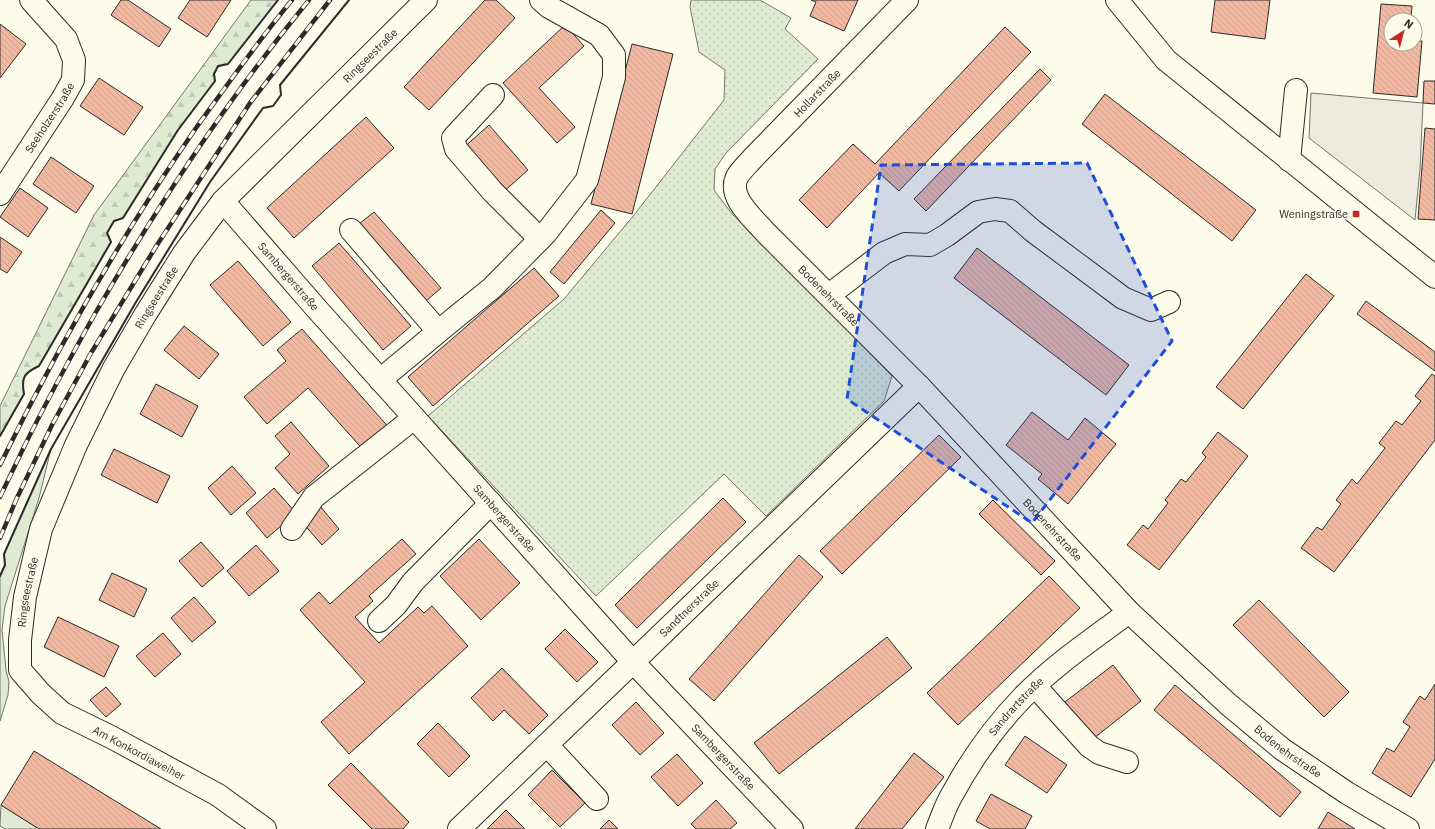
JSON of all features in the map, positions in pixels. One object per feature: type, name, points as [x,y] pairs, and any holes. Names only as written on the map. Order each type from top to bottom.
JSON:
[{"type":"street","name":"Seeholzerstraße","points":[[0,194],[63,98],[73,80],[74,60],[66,40],[31,0]]},
{"type":"street","name":"Ringseestraße","points":[[20,670],[20,640],[26,597],[41,529],[76,445],[114,368],[141,321],[184,253],[223,201],[426,0]]},
{"type":"street","points":[[380,380],[492,288],[540,238],[587,180],[614,77],[614,55],[599,35],[549,7],[541,0]]},
{"type":"street","name":"Hollarstraße","points":[[735,191],[737,178],[753,158],[907,0]]},
{"type":"street","points":[[1117,0],[1166,60],[1435,277]]},
{"type":"street","points":[[1289,160],[1296,90]]},
{"type":"street","points":[[493,95],[453,138],[456,149],[493,192],[540,238]]},
{"type":"street","name":"Bodenehrstraße","points":[[735,191],[742,206],[766,233],[919,386],[1129,612],[1228,704],[1282,749],[1347,792],[1408,829]]},
{"type":"street","name":"Sambergerstraße","points":[[223,201],[380,380],[633,662],[792,829]]},
{"type":"street","points":[[829,295],[884,253],[905,244],[930,245],[947,235],[978,212],[995,209],[1010,212],[1123,298],[1151,310],[1169,302]]},
{"type":"street","points":[[351,230],[438,331]]},
{"type":"street","name":"Sandtnerstraße","points":[[459,829],[919,386]]},
{"type":"street","points":[[292,529],[314,497],[414,418]]},
{"type":"street","points":[[379,621],[396,605],[414,582],[490,503]]},
{"type":"street","name":"Sandrartstraße","points":[[937,829],[952,794],[994,730],[1023,697],[1051,671],[1129,612]]},
{"type":"street","name":"Am Konkordiaweiher","points":[[20,670],[41,694],[62,713],[111,737],[218,795],[265,829]]},
{"type":"street","points":[[1035,686],[1089,746],[1099,753],[1127,762]]},
{"type":"street","points":[[547,745],[597,799]]},
{"type":"highlighted area","points":[[1087,163],[1172,341],[1032,523],[847,399],[881,165]]},
{"type":"green space","points":[[251,0],[278,0],[228,64],[218,67],[214,74],[215,81],[178,130],[123,218],[114,221],[107,233],[111,242],[39,366],[27,373],[25,376],[23,380],[24,394],[0,436],[0,406],[94,215]]},
{"type":"green space","points":[[691,0],[760,0],[791,18],[785,29],[818,59],[726,153],[715,169],[714,190],[733,215],[755,235],[892,376],[884,401],[766,516],[724,474],[596,596],[428,416],[564,299],[634,215],[724,100],[725,70],[699,52],[690,7]]},
{"type":"green space","points":[[51,449],[39,498],[5,606],[2,630],[6,670],[9,682],[8,695],[0,721],[0,576],[5,565],[4,554]]},
{"type":"green space","points":[[1,805],[39,829],[5,829],[0,826]]},
{"type":"shaded area","points":[[1311,93],[1423,103],[1420,169],[1415,220],[1309,138]]},
{"type":"building","points":[[121,0],[128,0],[171,29],[159,47],[111,15]]},
{"type":"building","points":[[190,0],[231,0],[207,37],[178,18]]},
{"type":"building","points":[[485,0],[496,0],[515,18],[429,110],[404,87]]},
{"type":"building","points":[[811,0],[858,0],[844,31],[810,16],[816,2]]},
{"type":"building","points":[[1215,0],[1270,0],[1265,39],[1211,32]]},
{"type":"building","points":[[1381,4],[1412,6],[1412,12],[1383,12],[1383,52],[1421,52],[1417,97],[1373,93]]},
{"type":"building","points":[[0,24],[26,44],[0,78]]},
{"type":"building","points":[[565,25],[584,46],[539,88],[575,127],[557,143],[503,83]]},
{"type":"building","points":[[1005,27],[1031,52],[899,191],[879,173],[827,228],[799,200],[853,144],[875,164]]},
{"type":"building","points":[[632,44],[673,54],[632,214],[591,204]]},
{"type":"building","points":[[1040,69],[1051,80],[926,211],[914,199]]},
{"type":"building","points":[[99,78],[143,107],[124,135],[80,106]]},
{"type":"building","points":[[1424,81],[1435,81],[1435,104],[1423,103]]},
{"type":"building","points":[[1105,94],[1256,210],[1232,241],[1082,124]]},
{"type":"building","points":[[366,117],[394,148],[294,238],[267,208]]},
{"type":"building","points":[[489,125],[528,170],[501,194],[462,149]]},
{"type":"building","points":[[1425,128],[1435,129],[1435,220],[1418,219]]},
{"type":"building","points":[[51,157],[94,186],[76,213],[33,184]]},
{"type":"building","points":[[20,188],[48,208],[28,237],[0,217]]},
{"type":"building","points":[[601,210],[615,223],[564,284],[550,272]]},
{"type":"building","points":[[374,212],[441,288],[426,301],[359,224]]},
{"type":"building","points":[[0,237],[22,252],[7,273],[0,269]]},
{"type":"building","points":[[339,243],[411,326],[383,350],[312,266]]},
{"type":"building","points":[[977,248],[1129,365],[1106,395],[954,278]]},
{"type":"building","points":[[238,261],[291,322],[263,346],[210,285]]},
{"type":"building","points":[[534,268],[559,296],[433,406],[408,377]]},
{"type":"building","points":[[1306,274],[1334,296],[1243,409],[1216,387]]},
{"type":"building","points":[[1366,301],[1435,352],[1435,371],[1357,314]]},
{"type":"building","points":[[184,326],[219,354],[199,379],[164,350]]},
{"type":"building","points":[[302,329],[391,430],[366,453],[308,388],[267,424],[244,397],[286,361],[277,350]]},
{"type":"building","points":[[1432,374],[1435,376],[1435,440],[1334,572],[1301,548],[1317,527],[1322,530],[1341,504],[1336,500],[1352,479],[1357,484],[1385,448],[1379,443],[1396,421],[1402,425],[1421,401],[1415,396]]},
{"type":"building","points":[[156,384],[198,406],[182,437],[140,414]]},
{"type":"building","points":[[1032,412],[1068,440],[1085,418],[1116,444],[1068,504],[1038,479],[1042,474],[1006,445]]},
{"type":"building","points":[[291,422],[329,466],[298,494],[275,468],[290,454],[275,436]]},
{"type":"building","points":[[1218,432],[1248,456],[1159,570],[1127,545],[1143,525],[1148,529],[1168,503],[1165,500],[1181,479],[1186,482],[1206,457],[1202,453]]},
{"type":"building","points":[[939,435],[961,457],[842,574],[820,551]]},
{"type":"building","points":[[114,449],[170,476],[157,503],[101,475]]},
{"type":"building","points":[[232,466],[256,493],[231,515],[208,488]]},
{"type":"building","points":[[274,488],[296,513],[267,538],[246,513]]},
{"type":"building","points":[[723,498],[746,522],[637,628],[615,605]]},
{"type":"building","points":[[993,500],[1055,561],[1041,575],[979,514]]},
{"type":"building","points":[[320,506],[339,529],[322,545],[302,522]]},
{"type":"building","points":[[402,539],[416,554],[369,596],[373,601],[355,617],[379,643],[418,607],[424,613],[432,606],[468,646],[349,754],[321,722],[365,682],[300,610],[319,592],[330,604]]},
{"type":"building","points":[[479,539],[520,583],[481,620],[440,576]]},
{"type":"building","points":[[201,542],[224,568],[202,587],[179,561]]},
{"type":"building","points":[[256,545],[279,571],[249,596],[227,571]]},
{"type":"building","points":[[799,555],[823,577],[714,701],[689,679]]},
{"type":"building","points":[[112,573],[147,589],[134,617],[99,600]]},
{"type":"building","points":[[1049,576],[1080,608],[958,725],[927,693]]},
{"type":"building","points":[[194,597],[216,622],[192,642],[171,618]]},
{"type":"building","points":[[1259,600],[1349,692],[1324,717],[1233,625]]},
{"type":"building","points":[[58,617],[119,646],[104,677],[44,647]]},
{"type":"building","points":[[565,629],[598,662],[577,682],[545,649]]},
{"type":"building","points":[[163,633],[181,654],[155,677],[136,656]]},
{"type":"building","points":[[887,637],[912,668],[779,774],[754,743]]},
{"type":"building","points":[[1113,665],[1141,701],[1094,738],[1065,702]]},
{"type":"building","points":[[502,668],[548,715],[529,734],[504,710],[493,721],[471,698]]},
{"type":"building","points":[[1435,684],[1435,759],[1411,797],[1372,773],[1387,748],[1394,752],[1410,727],[1403,722],[1420,696],[1425,700]]},
{"type":"building","points":[[1175,685],[1301,792],[1280,817],[1154,710]]},
{"type":"building","points":[[106,687],[121,704],[106,717],[90,700]]},
{"type":"building","points":[[636,702],[664,733],[640,755],[612,725]]},
{"type":"building","points":[[438,723],[470,756],[449,777],[417,744]]},
{"type":"building","points":[[1025,736],[1067,765],[1047,793],[1005,765]]},
{"type":"building","points":[[34,751],[161,829],[39,829],[1,805]]},
{"type":"building","points":[[914,753],[944,777],[902,829],[855,829]]},
{"type":"building","points":[[677,754],[703,783],[678,806],[651,777]]},
{"type":"building","points":[[351,763],[409,822],[403,829],[372,829],[328,785]]},
{"type":"building","points":[[552,770],[585,803],[560,827],[528,795]]},
{"type":"building","points":[[991,794],[1032,816],[1025,829],[990,829],[976,821]]},
{"type":"building","points":[[716,800],[737,823],[730,829],[696,829],[691,824]]},
{"type":"building","points":[[506,810],[525,829],[487,829]]},
{"type":"building","points":[[1328,812],[1355,829],[1318,829]]},
{"type":"building","points":[[609,820],[618,829],[600,829]]},
{"type":"railway","points":[[0,465],[44,378],[116,251],[142,209],[196,128],[255,47],[292,0]]},
{"type":"railway","points":[[0,497],[67,364],[120,271],[170,191],[223,113],[279,37],[309,0]]},
{"type":"railway","points":[[0,538],[16,500],[52,425],[91,353],[157,245],[250,103],[330,0]]},
{"type":"wall","points":[[0,436],[24,394],[23,380],[25,376],[27,373],[39,366],[111,242],[107,233],[114,221],[123,218],[178,130],[215,81],[214,74],[218,66],[228,64],[278,0]]},
{"type":"wall","points":[[0,576],[5,565],[4,554],[51,449],[136,302],[210,182],[263,108],[273,106],[281,95],[280,85],[349,0]]},
{"type":"place","name":"Weningstraße","points":[[1356,214]]}]
